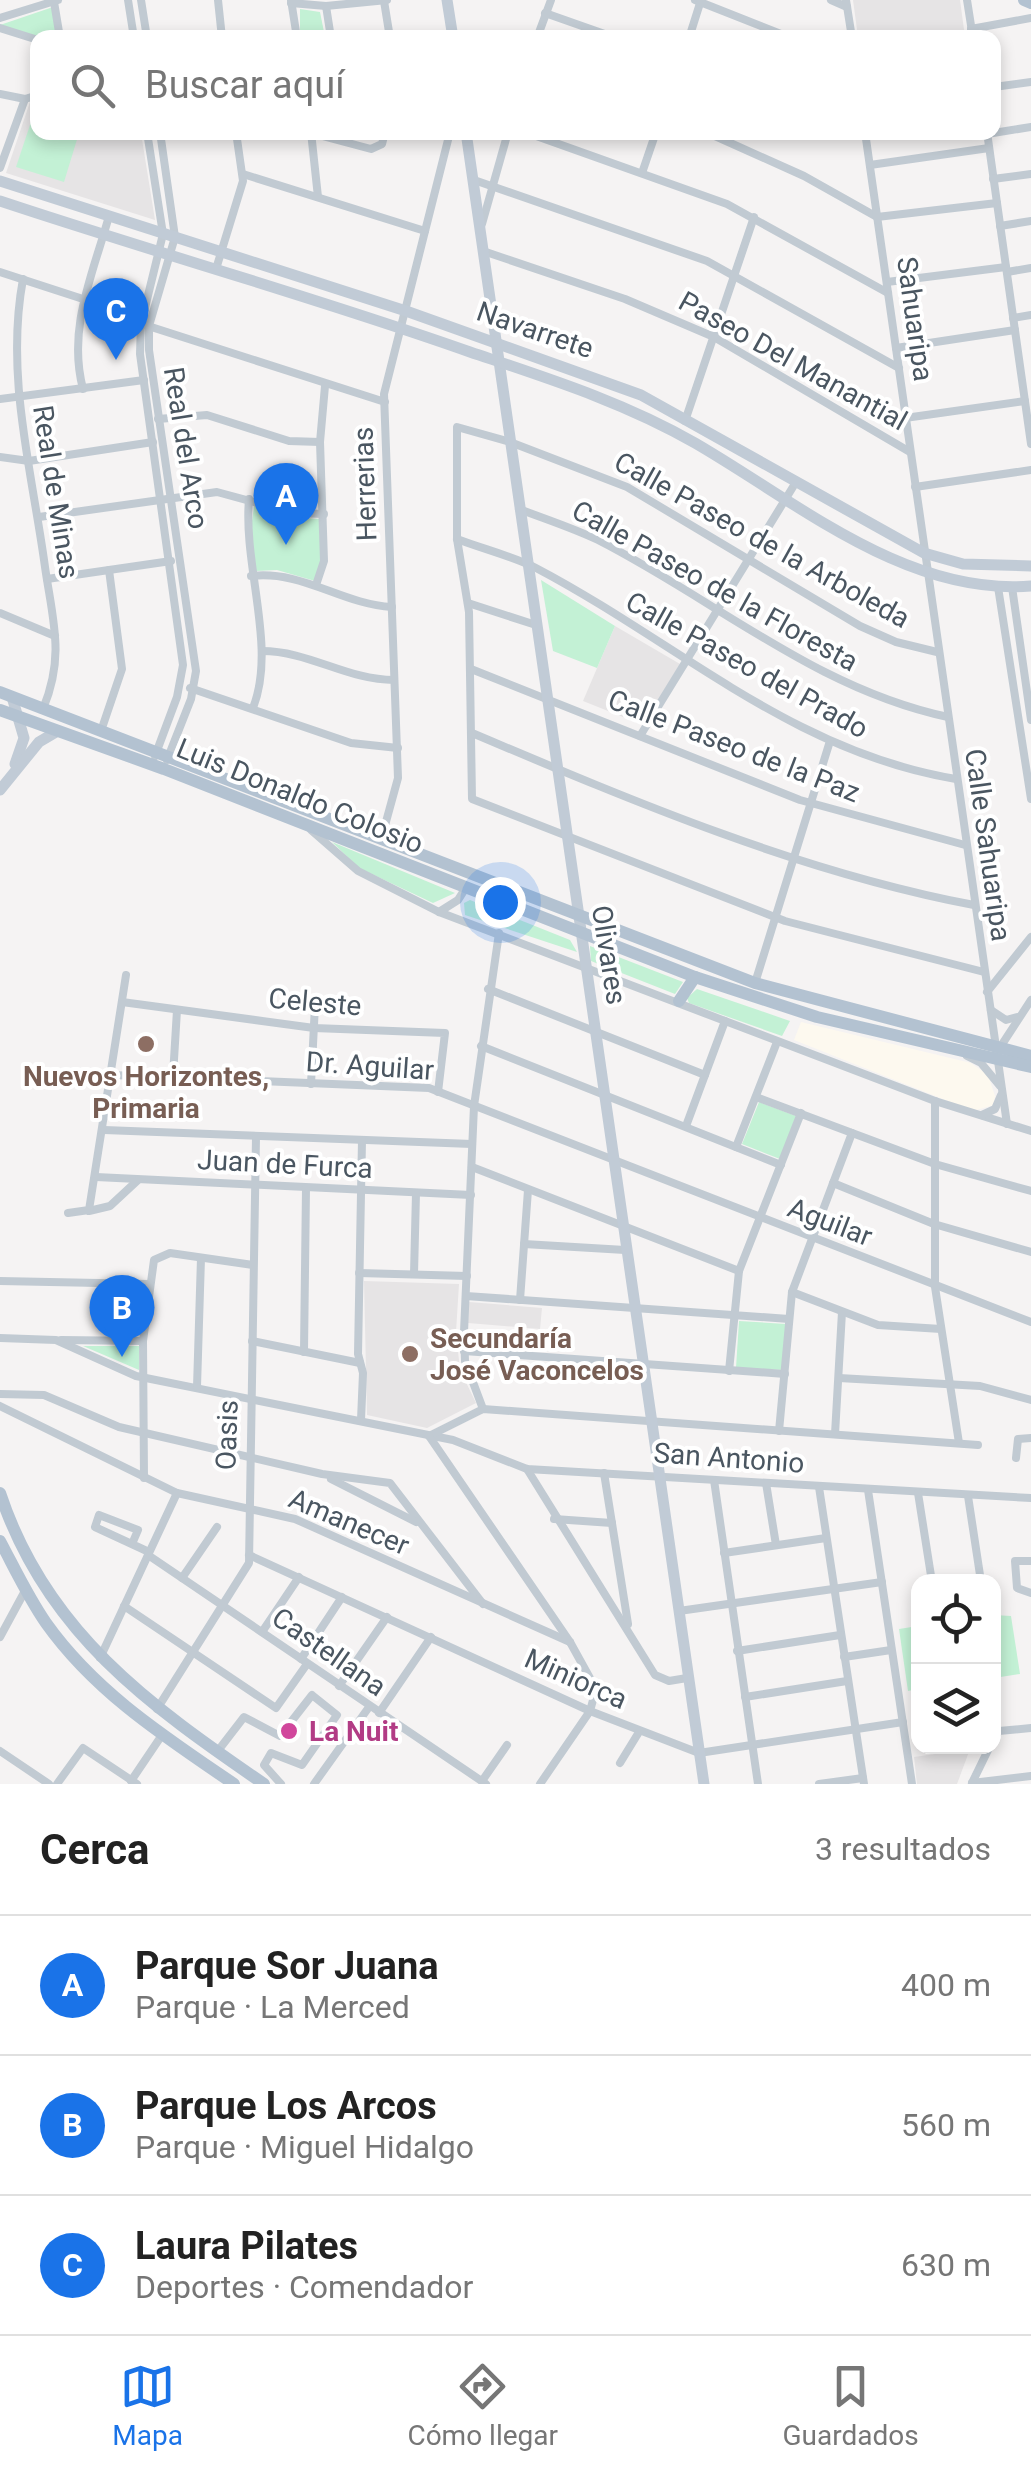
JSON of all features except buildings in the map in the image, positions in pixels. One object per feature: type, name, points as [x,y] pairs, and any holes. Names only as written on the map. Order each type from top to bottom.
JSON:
[{"type":"main road","points":[[448,0],[451,30]]},
{"type":"main road","points":[[1024,0],[1031,3]]},
{"type":"main road","name":"Olivares","points":[[467,140],[704,1784]]},
{"type":"main road","name":"Navarrete","points":[[0,181],[406,312],[641,394],[924,553],[963,564],[1031,566]]},
{"type":"main road","name":"Navarrete","points":[[0,201],[402,328],[630,409],[892,559],[926,572],[998,587],[1031,586]]},
{"type":"main road","points":[[6,694],[24,738],[14,768]]},
{"type":"main road","name":"Luis Donaldo Colosio","points":[[6,694],[102,731],[462,894],[578,918],[755,983],[999,1054]]},
{"type":"main road","name":"Luis Donaldo Colosio","points":[[0,710],[56,732],[160,760],[381,840],[552,915],[580,933],[695,977],[817,1017],[943,1047],[999,1054]]},
{"type":"main road","points":[[0,790],[14,768],[39,742],[56,732]]},
{"type":"main road","points":[[679,1001],[695,977]]},
{"type":"main road","points":[[999,1054],[1029,1062]]},
{"type":"main road","points":[[0,1493],[48,1592],[100,1658],[157,1709],[264,1784]]},
{"type":"main road","points":[[0,1542],[48,1625],[81,1665],[162,1734],[234,1784]]},
{"type":"street","points":[[128,0],[133,30]]},
{"type":"street","points":[[141,0],[145,30]]},
{"type":"street","points":[[218,0],[221,30]]},
{"type":"street","points":[[296,30],[291,1],[326,6],[386,0],[389,30]]},
{"type":"street","points":[[540,30],[551,0]]},
{"type":"street","points":[[831,0],[847,4],[851,30]]},
{"type":"street","points":[[967,0],[972,30]]},
{"type":"street","points":[[0,18],[56,1],[59,30]]},
{"type":"street","points":[[690,30],[699,1],[772,30]]},
{"type":"street","points":[[326,6],[329,30]]},
{"type":"street","points":[[545,13],[593,30]]},
{"type":"street","points":[[984,30],[1031,18]]},
{"type":"street","points":[[0,28],[30,37]]},
{"type":"street","points":[[1001,86],[1031,82]]},
{"type":"street","points":[[0,94],[30,97]]},
{"type":"street","points":[[0,168],[24,99]]},
{"type":"street","points":[[1001,131],[1031,127]]},
{"type":"street","name":"Real del Arco","points":[[149,140],[168,236]]},
{"type":"street","name":"Real del Arco","points":[[160,760],[183,665],[149,420],[144,325],[168,236],[170,198],[161,140]]},
{"type":"street","points":[[216,269],[243,174],[237,140]]},
{"type":"street","points":[[312,140],[318,197]]},
{"type":"street","points":[[342,140],[371,149],[383,140]]},
{"type":"street","name":"Herrerias","points":[[381,840],[396,793],[398,748],[385,402],[448,140]]},
{"type":"street","points":[[480,229],[506,140]]},
{"type":"street","points":[[548,140],[754,217],[888,293]]},
{"type":"street","points":[[642,172],[653,140]]},
{"type":"street","points":[[724,140],[804,176],[877,217],[997,202]]},
{"type":"street","name":"Sahuaripa","points":[[867,140],[926,572]]},
{"type":"street","points":[[988,140],[1013,318],[1026,376],[1031,444]]},
{"type":"street","points":[[870,165],[989,148]]},
{"type":"street","points":[[243,174],[425,232]]},
{"type":"street","points":[[993,179],[1031,174]]},
{"type":"street","name":"Paseo Del Manantial","points":[[474,180],[672,247],[735,274],[899,368]]},
{"type":"street","points":[[158,200],[170,198]]},
{"type":"street","points":[[83,389],[76,348],[83,299],[109,216]]},
{"type":"street","points":[[680,435],[754,217]]},
{"type":"street","points":[[1000,226],[1031,222]]},
{"type":"street","name":"Paseo Del Manantial","points":[[484,251],[625,299],[714,337],[910,452]]},
{"type":"street","points":[[887,282],[1031,268]]},
{"type":"street","points":[[0,272],[83,299]]},
{"type":"street","name":"Real de Minas","points":[[23,279],[14,340],[19,398],[56,636],[56,679],[43,709]]},
{"type":"street","points":[[1013,318],[1031,315]]},
{"type":"street","points":[[144,325],[325,386],[385,402]]},
{"type":"street","points":[[896,348],[1015,330]]},
{"type":"street","points":[[0,336],[14,340]]},
{"type":"street","points":[[0,399],[147,380]]},
{"type":"street","name":"Real del Arco","points":[[147,380],[160,419],[196,670],[194,689],[160,760]]},
{"type":"street","points":[[316,584],[324,564],[320,442],[325,386]]},
{"type":"street","points":[[906,418],[1025,401]]},
{"type":"street","points":[[149,420],[207,416],[285,440],[320,442]]},
{"type":"street","name":"Calle Paseo de la Arboleda","points":[[457,540],[458,426],[626,488],[860,626],[896,642],[937,652]]},
{"type":"street","points":[[0,458],[29,461],[163,440]]},
{"type":"street","points":[[915,487],[1031,470]]},
{"type":"street","points":[[640,736],[796,482]]},
{"type":"street","points":[[38,517],[218,492],[294,513],[324,514]]},
{"type":"street","points":[[249,499],[246,534],[262,651],[262,684],[254,708]]},
{"type":"street","name":"Calle Paseo de la Floresta","points":[[519,508],[596,540],[842,684],[948,717]]},
{"type":"street","points":[[457,540],[468,603],[472,797],[776,917],[984,972]]},
{"type":"street","name":"Calle Paseo del Prado","points":[[457,540],[528,564],[685,662],[830,742],[900,768],[956,779]]},
{"type":"street","points":[[47,579],[180,560]]},
{"type":"street","points":[[102,731],[122,669],[109,570]]},
{"type":"street","name":"Calle Sahuaripa","points":[[926,572],[1007,1124]]},
{"type":"street","points":[[250,576],[276,574],[316,584],[353,603],[392,607]]},
{"type":"street","points":[[1012,586],[1028,676],[1031,720]]},
{"type":"street","points":[[998,587],[1028,756],[1031,799]]},
{"type":"street","points":[[468,603],[536,626]]},
{"type":"street","points":[[0,613],[56,636]]},
{"type":"street","points":[[262,651],[289,652],[360,677],[394,680]]},
{"type":"street","name":"Calle Paseo de la Paz","points":[[470,669],[812,804],[965,845]]},
{"type":"street","points":[[1014,678],[1028,676]]},
{"type":"street","points":[[180,686],[351,743],[398,748]]},
{"type":"street","points":[[472,733],[794,860],[887,888],[974,906]]},
{"type":"street","points":[[755,983],[830,742]]},
{"type":"street","points":[[307,826],[358,872],[439,912],[1030,1134]]},
{"type":"street","points":[[439,912],[462,894]]},
{"type":"street","points":[[461,920],[462,894]]},
{"type":"street","points":[[483,1410],[464,1351],[474,1106],[499,933]]},
{"type":"street","points":[[987,992],[1031,936]]},
{"type":"street","points":[[89,1212],[126,976]]},
{"type":"street","points":[[488,990],[705,1075]]},
{"type":"street","points":[[999,1054],[1031,1000]]},
{"type":"street","name":"Celeste","points":[[122,1002],[314,1028],[446,1033],[438,1092]]},
{"type":"street","points":[[311,1084],[316,1005]]},
{"type":"street","points":[[173,1076],[177,1010]]},
{"type":"street","points":[[990,1010],[1006,1020],[1020,1014]]},
{"type":"street","points":[[686,1126],[725,1021]]},
{"type":"street","points":[[736,1147],[777,1042]]},
{"type":"street","points":[[481,1046],[781,1165]]},
{"type":"street","points":[[943,1047],[980,1063],[1001,1090]]},
{"type":"street","points":[[981,1115],[995,1109],[1003,1070],[1029,1062]]},
{"type":"street","name":"Dr. Aguilar","points":[[112,1075],[424,1087],[614,1159]]},
{"type":"street","points":[[756,1096],[935,1164],[1031,1191]]},
{"type":"street","points":[[935,1101],[935,1287],[959,1443]]},
{"type":"street","points":[[728,1371],[739,1271],[801,1114]]},
{"type":"street","points":[[104,1130],[472,1144]]},
{"type":"street","points":[[780,1431],[792,1292],[852,1133]]},
{"type":"street","name":"Oasis","points":[[157,1709],[248,1567],[256,1136]]},
{"type":"street","points":[[361,1420],[362,1140]]},
{"type":"street","name":"Aguilar","points":[[614,1159],[1031,1322]]},
{"type":"street","points":[[472,1166],[739,1271]]},
{"type":"street","name":"Juan de Furca","points":[[96,1177],[472,1195]]},
{"type":"street","points":[[68,1213],[110,1206],[138,1179]]},
{"type":"street","points":[[834,1183],[934,1224],[1031,1252]]},
{"type":"street","points":[[304,1352],[306,1188]]},
{"type":"street","points":[[520,1300],[528,1190]]},
{"type":"street","points":[[414,1274],[416,1193]]},
{"type":"street","points":[[524,1244],[625,1250]]},
{"type":"street","points":[[144,1478],[143,1341],[151,1265],[158,1256],[170,1252],[253,1264]]},
{"type":"street","points":[[197,1387],[201,1258]]},
{"type":"street","points":[[359,1273],[467,1276]]},
{"type":"street","points":[[0,1281],[149,1284]]},
{"type":"street","points":[[792,1292],[885,1326],[941,1329]]},
{"type":"street","points":[[466,1296],[789,1320]]},
{"type":"street","points":[[835,1434],[842,1312]]},
{"type":"street","points":[[0,1338],[143,1341]]},
{"type":"street","name":"San Antonio","points":[[56,1340],[144,1378],[466,1444],[527,1470],[1031,1498]]},
{"type":"street","points":[[252,1341],[360,1363]]},
{"type":"street","points":[[464,1351],[785,1374]]},
{"type":"street","points":[[838,1378],[973,1385],[1031,1400]]},
{"type":"street","points":[[0,1394],[44,1395],[112,1425],[250,1454],[322,1474],[390,1484],[485,1606]]},
{"type":"street","name":"Amanecer","points":[[0,1406],[177,1493],[301,1522],[570,1642]]},
{"type":"street","points":[[540,1784],[590,1711],[596,1690],[570,1642],[429,1436],[483,1410],[978,1445]]},
{"type":"street","points":[[1016,1458],[1017,1440],[1031,1438]]},
{"type":"street","points":[[527,1470],[554,1520],[629,1628],[658,1678],[687,1678]]},
{"type":"street","points":[[604,1473],[629,1628]]},
{"type":"street","points":[[322,1474],[419,1524]]},
{"type":"street","points":[[714,1480],[758,1784]]},
{"type":"street","points":[[766,1483],[776,1545]]},
{"type":"street","points":[[819,1487],[863,1781],[819,1784]]},
{"type":"street","points":[[868,1490],[912,1784]]},
{"type":"street","points":[[100,1658],[177,1493]]},
{"type":"street","points":[[918,1493],[931,1574]]},
{"type":"street","points":[[968,1496],[980,1574]]},
{"type":"street","points":[[99,1514],[138,1530],[132,1544],[94,1526],[99,1514]]},
{"type":"street","points":[[554,1520],[612,1524]]},
{"type":"street","points":[[182,1578],[217,1527]]},
{"type":"street","points":[[724,1553],[826,1538]]},
{"type":"street","name":"Castellana","points":[[132,1544],[484,1782]]},
{"type":"street","name":"Miniorca","points":[[248,1554],[590,1711],[699,1753],[903,1722]]},
{"type":"street","points":[[1031,1561],[1016,1560],[1019,1590],[1031,1594]]},
{"type":"street","points":[[262,1632],[299,1576]]},
{"type":"street","points":[[679,1611],[882,1582]]},
{"type":"street","points":[[0,1637],[26,1588]]},
{"type":"street","points":[[124,1606],[276,1708],[342,1597]]},
{"type":"street","points":[[340,1686],[387,1617]]},
{"type":"street","points":[[737,1652],[840,1635]]},
{"type":"street","points":[[379,1713],[431,1637]]},
{"type":"street","points":[[844,1657],[891,1650]]},
{"type":"street","points":[[745,1697],[847,1681]]},
{"type":"street","points":[[217,1752],[244,1717],[280,1736],[312,1696],[336,1715],[302,1765],[272,1752],[264,1765],[281,1784]]},
{"type":"street","points":[[314,1784],[369,1707]]},
{"type":"street","points":[[1001,1731],[1031,1728]]},
{"type":"street","points":[[620,1763],[639,1732]]},
{"type":"street","points":[[57,1784],[84,1748],[133,1783],[162,1734]]},
{"type":"street","points":[[484,1782],[508,1745]]},
{"type":"street","points":[[0,1751],[49,1784]]},
{"type":"street","points":[[972,1783],[986,1754]]},
{"type":"street","points":[[972,1783],[1031,1776]]},
{"type":"shaded area","points":[[853,0],[960,0],[964,30],[857,30]]},
{"type":"shaded area","points":[[30,102],[30,140],[142,140],[155,220],[6,173]]},
{"type":"shaded area","points":[[615,626],[680,664],[643,725],[583,701]]},
{"type":"shaded area","points":[[801,1022],[971,1063],[988,1075],[994,1105],[973,1111],[794,1040]]},
{"type":"shaded area","name":"Secundaría José Vaconcelos","points":[[364,1281],[459,1284],[456,1332],[460,1370],[476,1403],[427,1428],[367,1415]]},
{"type":"shaded area","points":[[469,1302],[542,1308],[540,1329],[468,1323]]},
{"type":"shaded area","points":[[968,1754],[957,1784],[917,1784],[914,1757]]},
{"type":"green space","points":[[53,7],[56,30],[30,30],[30,34],[0,25]]},
{"type":"green space","points":[[300,9],[320,12],[324,30],[300,30]]},
{"type":"green space","points":[[30,125],[30,140],[77,140],[64,182],[16,167]]},
{"type":"green space","points":[[254,506],[290,517],[319,519],[321,561],[315,581],[277,570],[256,571],[250,536]]},
{"type":"green space","points":[[541,580],[615,626],[597,668],[553,651]]},
{"type":"green space","points":[[332,842],[455,893],[433,903],[359,868]]},
{"type":"green space","points":[[470,900],[570,940],[577,952],[465,915],[464,903]]},
{"type":"green space","points":[[590,946],[683,982],[675,994],[591,961]]},
{"type":"green space","points":[[697,989],[790,1021],[782,1036],[689,1003],[687,998]]},
{"type":"green space","points":[[759,1102],[796,1116],[780,1159],[742,1144]]},
{"type":"green space","points":[[739,1321],[786,1324],[784,1370],[736,1368]]},
{"type":"green space","points":[[83,1346],[139,1346],[139,1370]]},
{"type":"green space","points":[[1001,1615],[1011,1616],[1020,1674],[1001,1677]]},
{"type":"green space","points":[[911,1627],[908,1691],[899,1629]]},
{"type":"place","name":"Laura Pilates","points":[[116,360]]},
{"type":"place","name":"Parque Sor Juana","points":[[286,545]]},
{"type":"place","name":"Nuevos Horizontes, Primaria","points":[[146,1044]]},
{"type":"place","name":"Secundaría José Vaconcelos","points":[[410,1354]]},
{"type":"place","name":"Parque Los Arcos","points":[[122,1357]]},
{"type":"place","name":"La Nuit","points":[[289,1731]]}]
